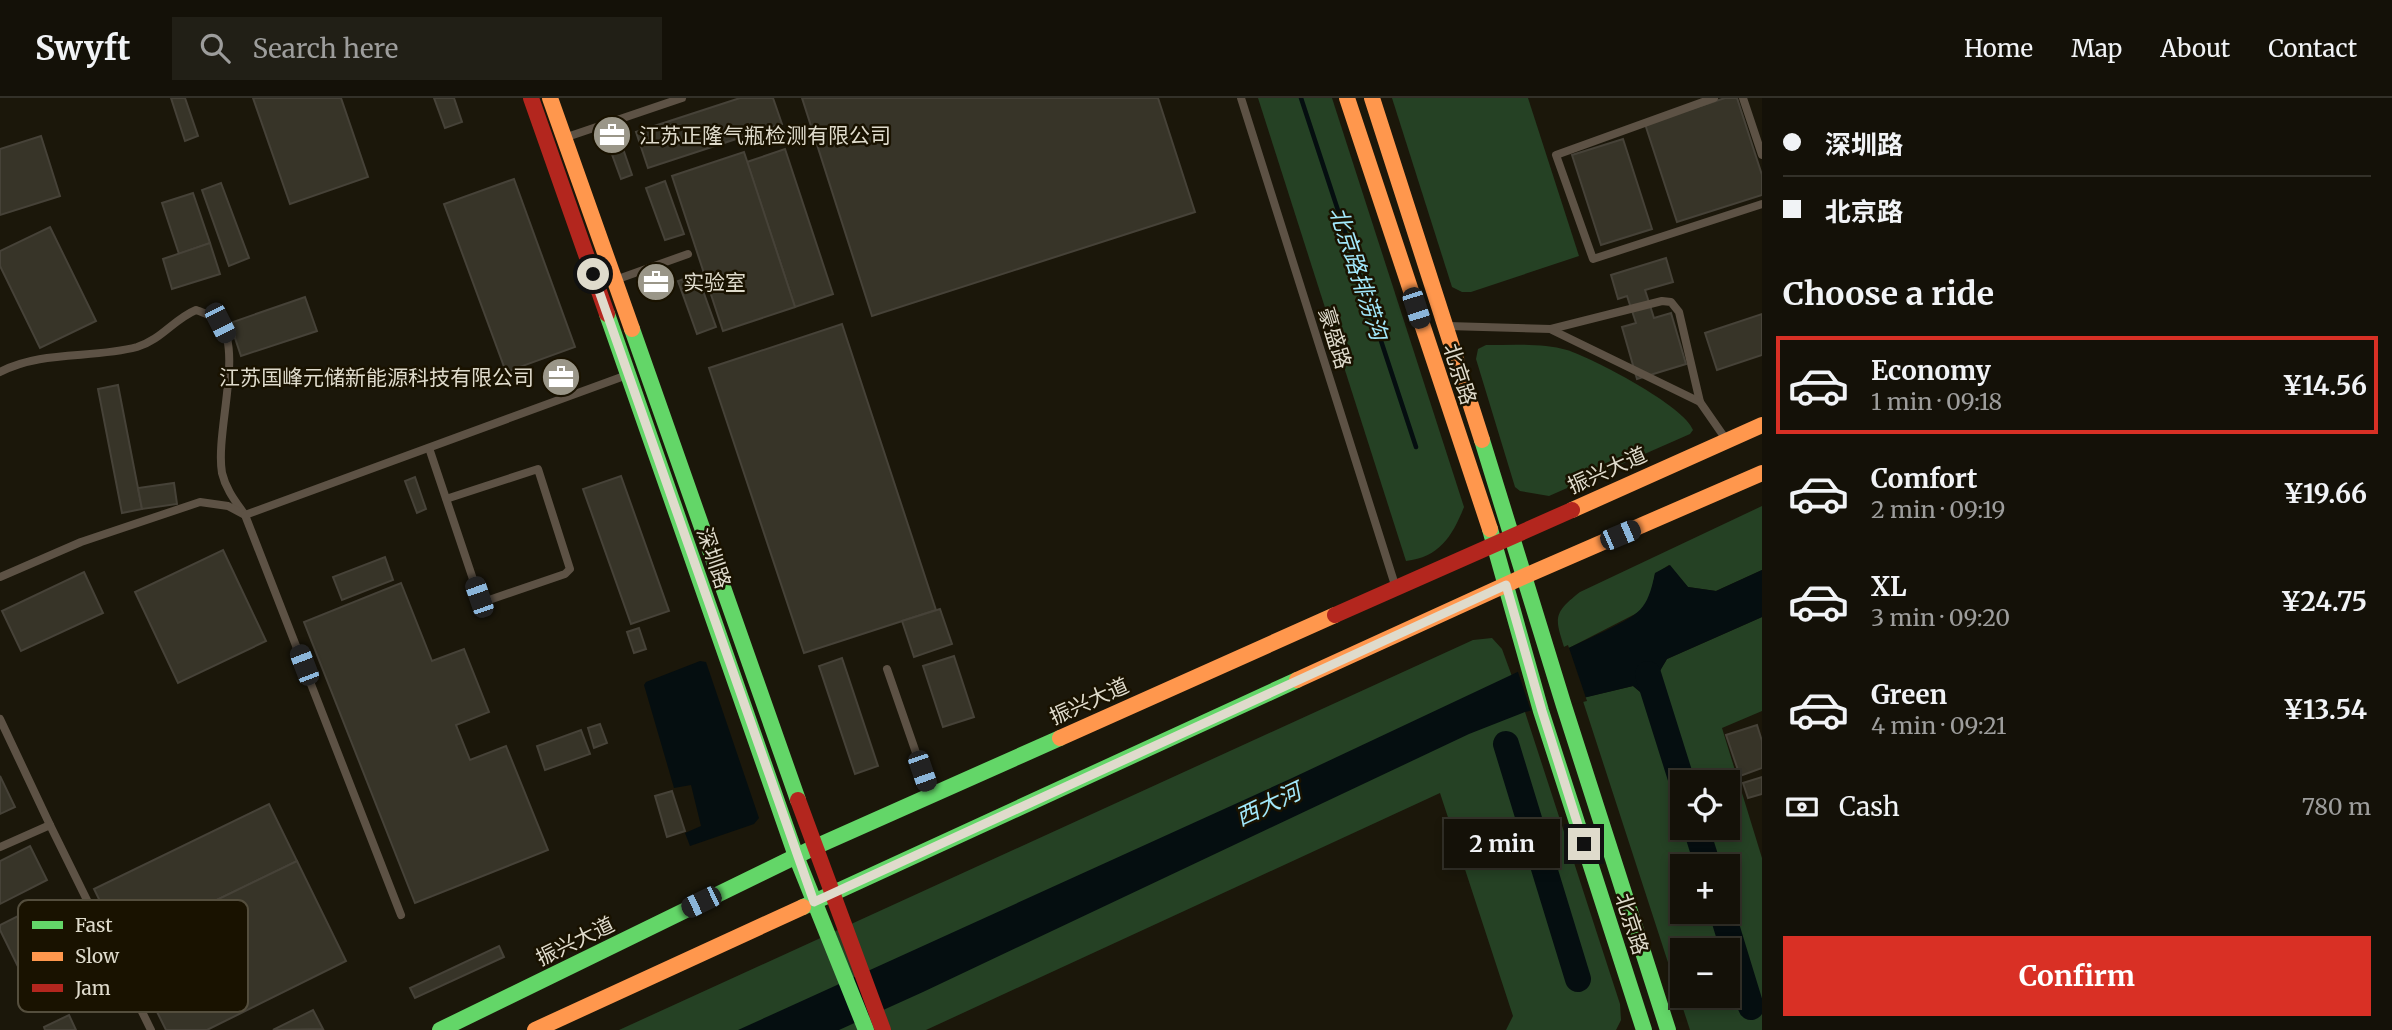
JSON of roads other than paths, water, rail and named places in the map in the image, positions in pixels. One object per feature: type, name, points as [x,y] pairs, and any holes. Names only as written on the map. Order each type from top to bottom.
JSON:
[{"type":"main road","name":"深圳路","points":[[531,98],[796,856],[866,1030]]},
{"type":"main road","name":"深圳路","points":[[550,98],[815,847],[883,1030]]},
{"type":"main road","name":"北京路","points":[[1346,98],[1494,543],[1542,711],[1644,1030]]},
{"type":"main road","name":"北京路","points":[[1372,98],[1513,535],[1548,655],[1668,1030]]},
{"type":"main road","name":"振兴大道","points":[[440,1030],[815,847],[1762,425]]},
{"type":"main road","points":[[535,1030],[1525,576],[1762,473]]},
{"type":"lane","points":[[564,138],[682,98]]},
{"type":"lane","name":"豪盛路","points":[[1241,98],[1395,587]]},
{"type":"lane","points":[[1714,98],[1556,155],[1593,259],[1762,204]]},
{"type":"lane","points":[[1743,98],[1762,155]]},
{"type":"lane","points":[[615,280],[688,254]]},
{"type":"lane","points":[[1446,326],[1551,330],[1662,301],[1671,302],[1679,312],[1700,402],[1726,441]]},
{"type":"lane","points":[[0,372],[16,364],[37,359],[140,346],[160,337],[182,316],[196,310],[220,323],[227,338],[229,352],[221,433],[223,474],[228,491],[245,515],[401,915]]},
{"type":"lane","points":[[1551,330],[1700,402]]},
{"type":"lane","points":[[0,578],[81,542],[200,502],[228,506],[245,515],[646,369]]},
{"type":"lane","points":[[429,448],[446,499],[479,597],[482,600],[565,574],[570,569],[538,470],[446,499]]},
{"type":"lane","points":[[887,669],[930,796]]},
{"type":"lane","points":[[0,719],[87,900]]},
{"type":"lane","points":[[0,847],[50,825]]},
{"type":"lane","points":[[142,1012],[151,1030]]},
{"type":"water","name":"西大河","points":[[1670,565],[1688,587],[1716,591],[1762,570],[1762,617],[1667,659],[1656,678],[1665,706],[1658,707],[1633,686],[1525,712],[1469,734],[839,1030],[738,1030],[1290,779],[1607,630],[1635,615],[1649,596],[1655,573]]},
{"type":"water","points":[[700,661],[706,662],[759,818],[754,824],[690,846],[685,833],[701,826],[691,785],[674,788],[644,685]]},
{"type":"waterway","name":"北京路排涝沟","points":[[1301,98],[1416,447]]},
{"type":"waterway","points":[[1648,674],[1678,770]]},
{"type":"waterway","points":[[1506,744],[1578,979]]},
{"type":"waterway","points":[[1700,840],[1704,854]]},
{"type":"waterway","points":[[1726,924],[1751,1007]]},
{"type":"place","name":"江苏正隆气瓶检测有限公司","points":[[612,135]]},
{"type":"place","name":"实验室","points":[[656,282]]},
{"type":"place","name":"江苏国峰元储新能源科技有限公司","points":[[561,377]]}]
